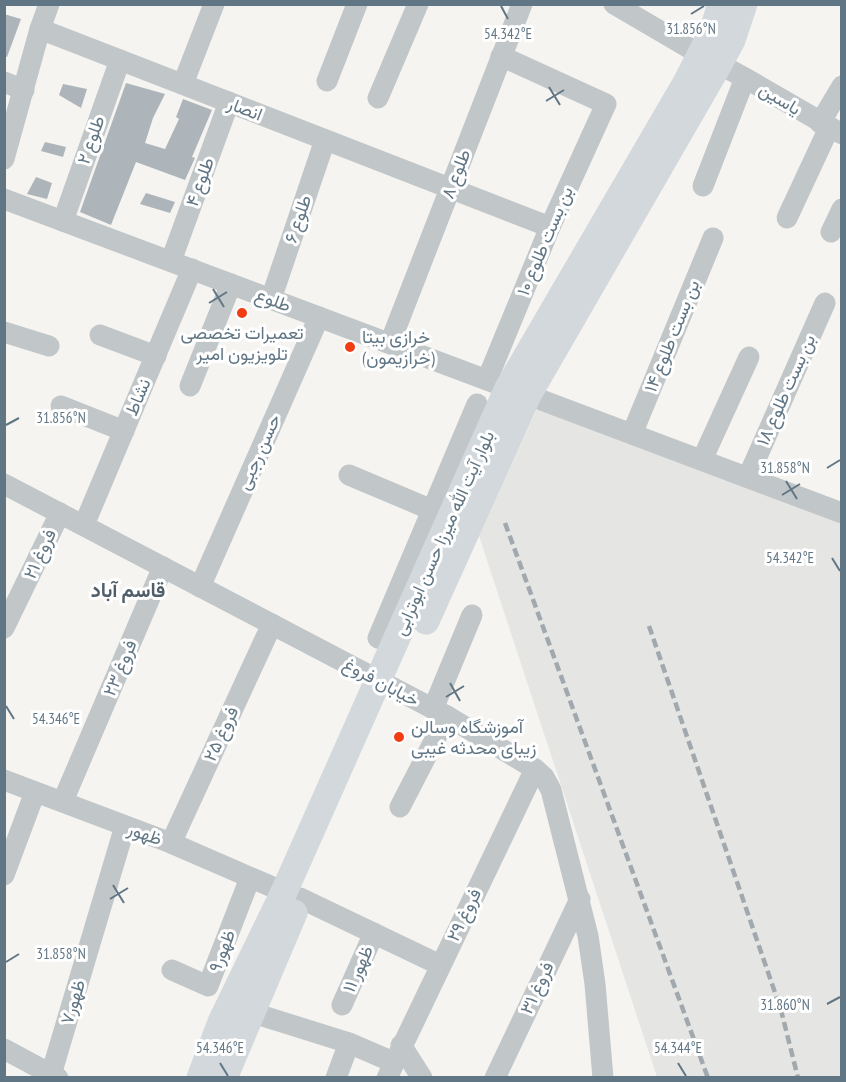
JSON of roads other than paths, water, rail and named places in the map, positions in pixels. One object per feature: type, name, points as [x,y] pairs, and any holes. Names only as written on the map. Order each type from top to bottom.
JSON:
[{"type":"main road","name":"بلوار آیت الله میرزا حسن ابوترابی","points":[[710,60],[713,30],[721,4]]},
{"type":"main road","name":"بلوار آیت الله میرزا حسن ابوترابی","points":[[387,685],[404,601],[471,447],[710,60],[732,40],[744,4]]},
{"type":"main road","name":"بلوار آیت الله میرزا حسن ابوترابی","points":[[224,1077],[292,895],[387,685],[508,388]]},
{"type":"main road","name":"بلوار آیت الله میرزا حسن ابوترابی","points":[[200,1077],[221,1022],[292,895]]},
{"type":"street","points":[[4,159],[14,86],[49,4]]},
{"type":"street","points":[[183,84],[214,4]]},
{"type":"street","points":[[327,81],[357,4]]},
{"type":"street","points":[[378,98],[418,4]]},
{"type":"street","name":"طلوع ۸","points":[[390,343],[522,4]]},
{"type":"street","name":"یاسین","points":[[614,4],[830,128]]},
{"type":"street","name":"انصار","points":[[40,29],[550,227]]},
{"type":"street","name":"بن بست طلوع ۱۰","points":[[501,57],[606,104],[550,227],[508,388]]},
{"type":"street","name":"طلوع ۲","points":[[63,221],[120,60]]},
{"type":"street","points":[[703,186],[745,78]]},
{"type":"street","points":[[788,218],[830,128],[842,86]]},
{"type":"street","name":"طلوع ۴","points":[[171,261],[229,102]]},
{"type":"street","name":"طلوع ۶","points":[[271,299],[325,140]]},
{"type":"street","name":"طلوع","points":[[4,199],[842,513]]},
{"type":"street","points":[[831,232],[842,209]]},
{"type":"street","name":"بن بست طلوع ۱۴","points":[[632,434],[712,238]]},
{"type":"street","name":"نشاط","points":[[84,525],[192,269]]},
{"type":"street","points":[[190,386],[231,284]]},
{"type":"street","name":"بن بست طلوع ۱۸","points":[[748,477],[825,303]]},
{"type":"street","name":"حسن رجبی","points":[[200,587],[319,317]]},
{"type":"street","points":[[4,332],[49,346]]},
{"type":"street","points":[[100,335],[156,356]]},
{"type":"street","points":[[702,460],[749,357]]},
{"type":"street","points":[[378,638],[404,601],[432,510],[471,447],[477,404]]},
{"type":"street","points":[[62,406],[124,431]]},
{"type":"street","points":[[349,475],[432,510]]},
{"type":"street","name":"خیابان فروغ","points":[[4,484],[440,713],[535,769],[544,777],[550,790],[588,936],[595,984],[603,1077]]},
{"type":"street","name":"فروغ ۲۱","points":[[4,628],[60,513]]},
{"type":"street","name":"فروغ ۲۳","points":[[63,801],[163,567]]},
{"type":"street","points":[[400,807],[440,713],[472,615]]},
{"type":"street","name":"فروغ ۲۵","points":[[171,843],[272,624]]},
{"type":"street","name":"فروغ ۲۹","points":[[394,1062],[535,769]]},
{"type":"street","name":"ظهور","points":[[4,780],[171,843],[292,895],[440,965]]},
{"type":"street","points":[[5,874],[34,792]]},
{"type":"street","name":"ظهور۷","points":[[53,1076],[125,826]]},
{"type":"street","name":"ظهور۹","points":[[172,970],[208,986],[250,878]]},
{"type":"street","name":"فروغ ۳۱","points":[[495,1077],[580,899]]},
{"type":"street","name":"ظهور ۱۱","points":[[342,1005],[374,933]]},
{"type":"street","points":[[250,1012],[349,1043],[422,1077]]},
{"type":"street","points":[[336,1077],[349,1043]]},
{"type":"street","points":[[4,1049],[53,1076]]},
{"type":"railway","points":[[505,523],[708,1078]]},
{"type":"railway","points":[[649,626],[781,1010],[798,1078]]},
{"type":"place","name":"تعمیرات تخصصی تلویزیون امیر","points":[[242,313]]},
{"type":"place","name":"خرازی بیتا (خرازیمون)","points":[[350,347]]},
{"type":"place","name":"آموزشگاه وسالن زیبای محدثه غیبی","points":[[399,737]]},
{"type":"district","name":"قاسم آباد","points":[[128,590]]}]
